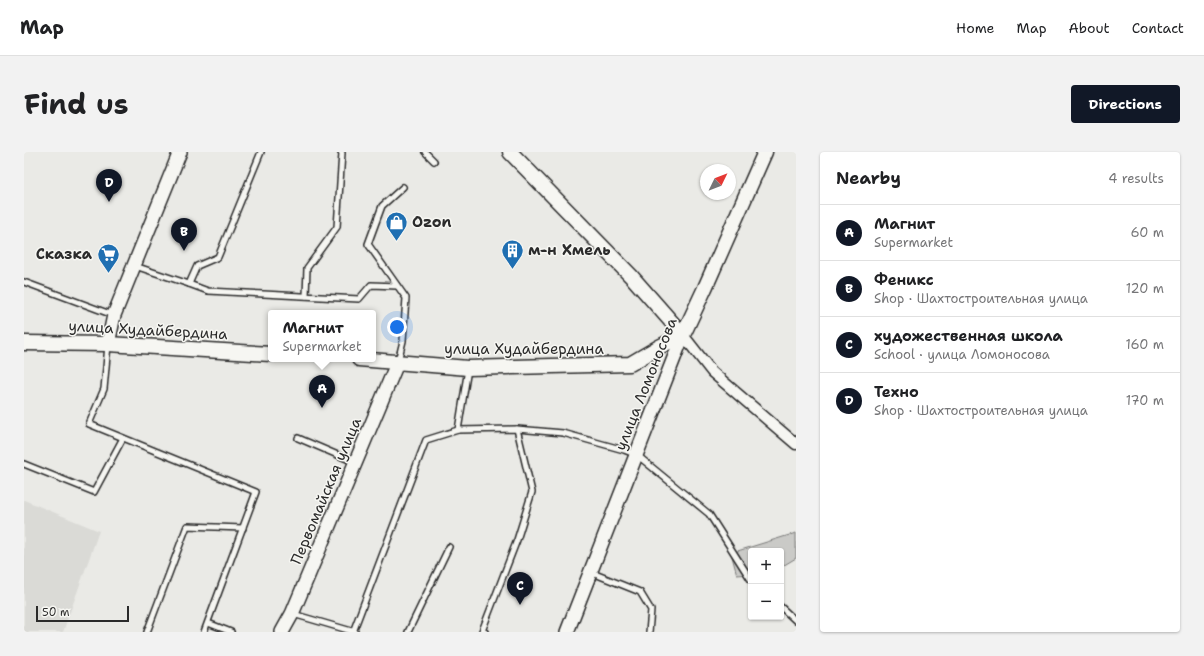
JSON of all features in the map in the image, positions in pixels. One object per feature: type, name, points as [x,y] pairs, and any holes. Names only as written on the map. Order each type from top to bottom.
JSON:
[{"type":"main road","points":[[510,152],[632,277],[683,335]]},
{"type":"main road","name":"улица Ломоносова","points":[[683,335],[706,288],[765,152]]},
{"type":"main road","name":"улица Худайбердина","points":[[376,360],[398,361],[419,365],[468,368],[630,364],[683,335]]},
{"type":"main road","name":"улица Худайбердина","points":[[24,343],[108,344],[268,354]]},
{"type":"street","points":[[108,344],[114,315],[180,152]]},
{"type":"street","points":[[683,335],[712,372],[796,444]]},
{"type":"street","name":"улица Ломоносова","points":[[567,632],[683,335]]},
{"type":"street","name":"Первомайская улица","points":[[282,632],[292,614],[398,361]]},
{"type":"lane","points":[[189,284],[197,266],[218,257],[261,152]]},
{"type":"lane","points":[[306,296],[306,268],[337,227],[341,152]]},
{"type":"lane","points":[[426,152],[434,161]]},
{"type":"lane","points":[[398,361],[403,342],[406,298],[368,244],[382,206],[403,187]]},
{"type":"lane","points":[[134,265],[208,291],[359,299],[371,285],[397,286]]},
{"type":"lane","points":[[24,282],[114,315]]},
{"type":"lane","points":[[108,344],[104,389],[89,424],[256,492],[204,632]]},
{"type":"lane","points":[[458,430],[468,368]]},
{"type":"lane","points":[[485,632],[482,631],[517,540],[532,492],[517,429]]},
{"type":"lane","points":[[292,614],[354,632],[426,440],[458,430],[517,429],[563,433],[637,455],[709,514],[748,575]]},
{"type":"lane","points":[[24,464],[94,492],[123,438]]},
{"type":"lane","points":[[298,438],[355,463]]},
{"type":"lane","points":[[147,632],[187,526],[243,528]]},
{"type":"lane","points":[[408,632],[449,547]]},
{"type":"lane","points":[[590,572],[640,592],[651,610],[649,632]]},
{"type":"lane","points":[[784,610],[796,620]]},
{"type":"lane","points":[[208,623],[231,632]]},
{"type":"shaded area","points":[[24,500],[99,531],[63,632],[24,632]]},
{"type":"shaded area","points":[[796,533],[796,558],[784,565],[784,548],[748,548],[748,574],[737,575],[731,553]]},
{"type":"place","name":"Техно","points":[[109,202]]},
{"type":"place","name":"Ozon","points":[[397,242]]},
{"type":"place","name":"Феникс","points":[[184,251]]},
{"type":"place","name":"м-н Хмель","points":[[512,270]]},
{"type":"place","name":"Сказка","points":[[108,274]]},
{"type":"place","name":"Магнит","points":[[322,408]]},
{"type":"place","name":"художественная школа","points":[[520,605]]}]
